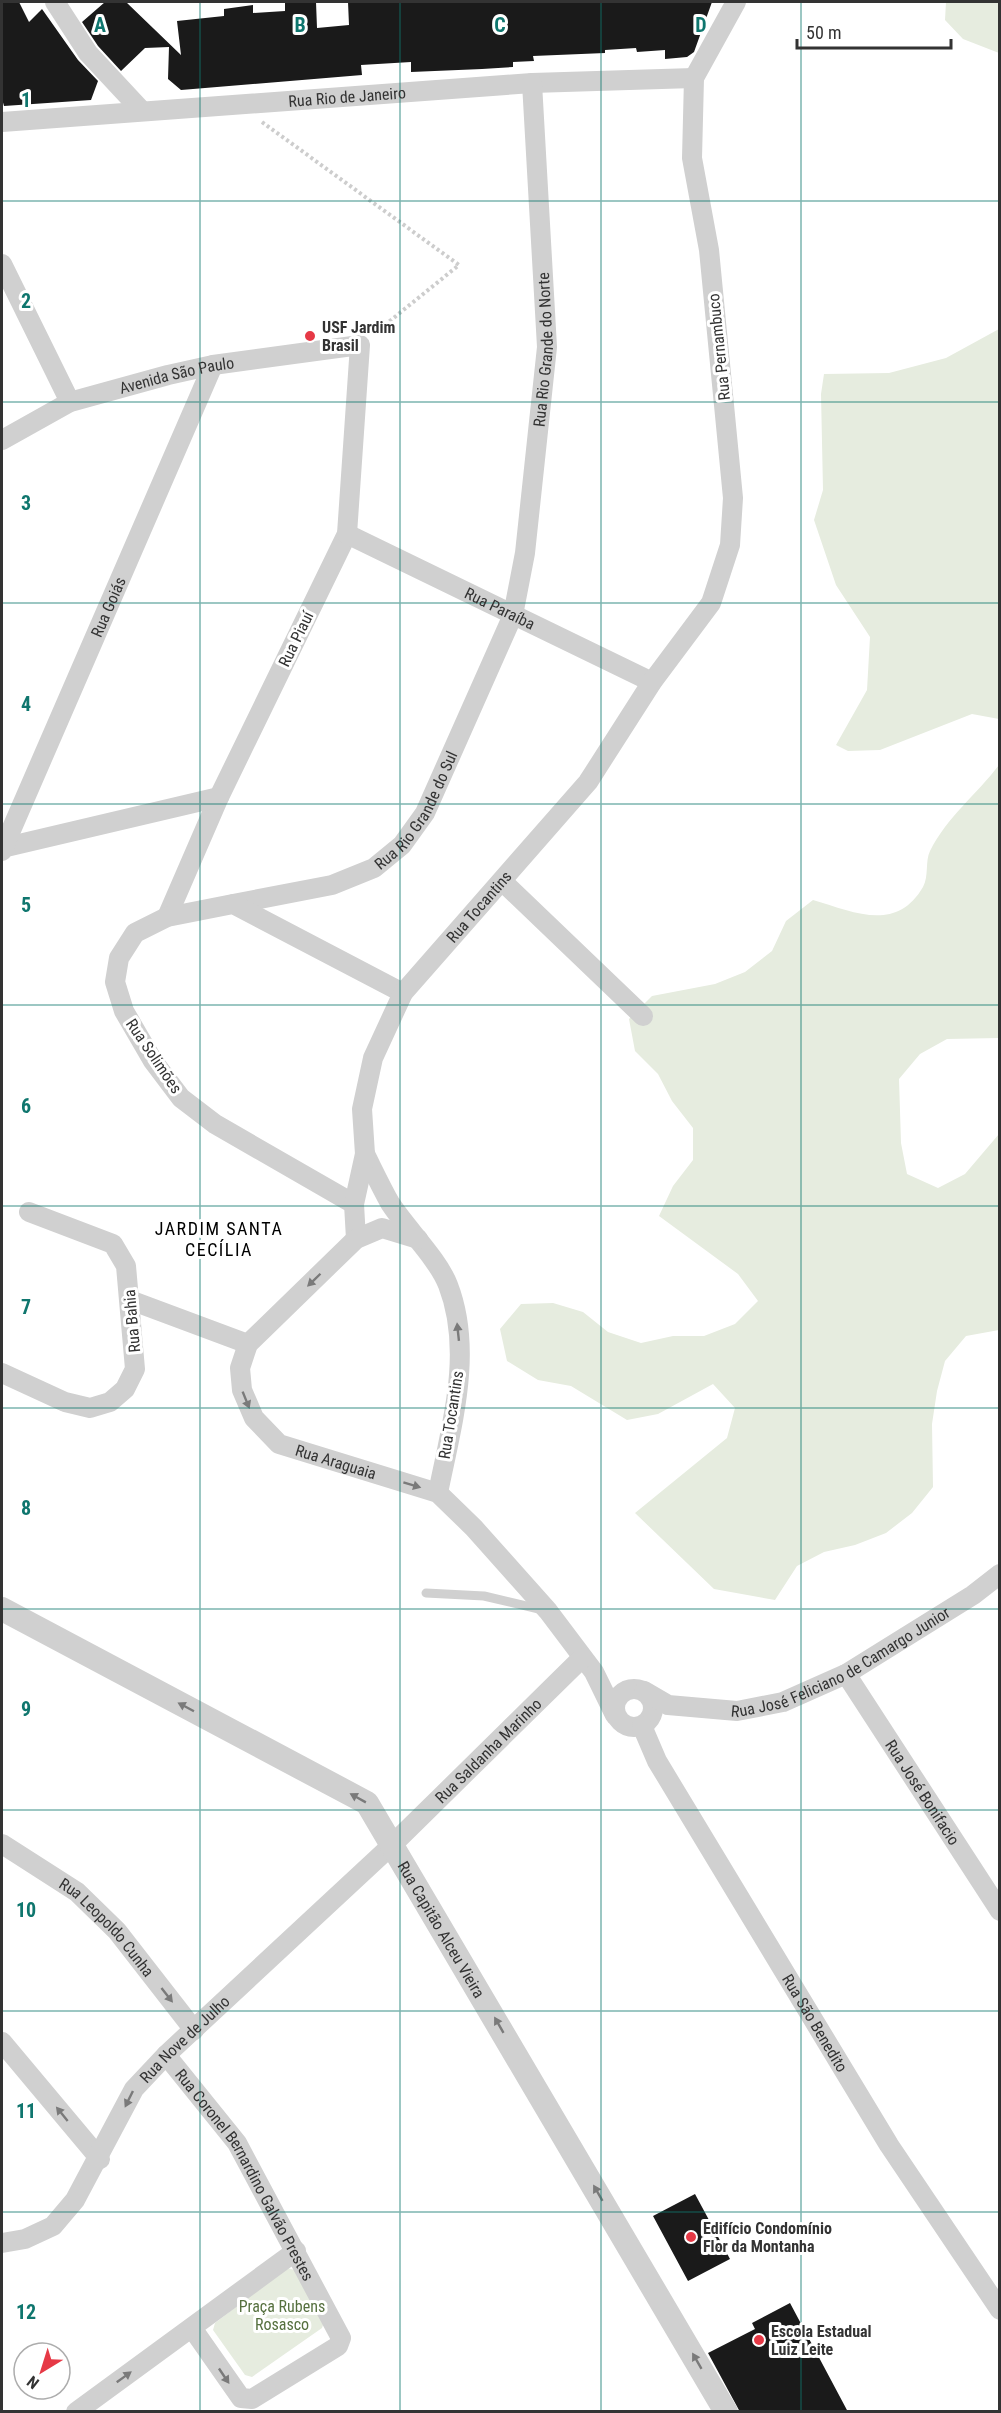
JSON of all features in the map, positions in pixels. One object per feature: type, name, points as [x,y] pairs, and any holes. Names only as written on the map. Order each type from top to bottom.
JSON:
[{"type":"street","points":[[55,2],[88,52],[142,111]]},
{"type":"street","name":"Rua Pernambuco","points":[[652,682],[711,603],[730,545],[734,498],[710,262],[692,158],[694,78],[736,2]]},
{"type":"street","name":"Rua Rio de Janeiro","points":[[2,122],[532,83],[694,78]]},
{"type":"street","name":"Rua Rio Grande do Norte","points":[[513,615],[525,553],[547,347],[532,83]]},
{"type":"street","points":[[2,264],[70,402]]},
{"type":"street","name":"Avenida São Paulo","points":[[2,440],[70,402],[213,364],[360,345]]},
{"type":"street","name":"Rua Piauí","points":[[167,917],[219,797],[347,534],[360,345]]},
{"type":"street","name":"Rua Goiás","points":[[2,849],[213,364]]},
{"type":"street","name":"Rua Paraíba","points":[[347,534],[652,682]]},
{"type":"street","name":"Rua Rio Grande do Sul","points":[[233,904],[332,885],[374,868],[402,845],[425,813],[513,615]]},
{"type":"street","name":"Rua Tocantins","points":[[356,1239],[354,1204],[365,1154],[362,1109],[373,1058],[403,993],[588,782],[652,682]]},
{"type":"street","points":[[2,849],[219,797]]},
{"type":"street","points":[[502,881],[643,1016]]},
{"type":"street","points":[[233,904],[403,993]]},
{"type":"street","name":"Rua Solimões","points":[[233,904],[167,917],[135,933],[119,958],[115,982],[124,1011],[153,1061],[181,1098],[215,1124],[354,1204]]},
{"type":"street","name":"Rua Tocantins","points":[[365,1154],[390,1202],[448,1284],[460,1353],[457,1392],[438,1493]]},
{"type":"street","name":"Rua Bahia","points":[[2,1372],[65,1402],[90,1408],[110,1402],[125,1389],[135,1369],[126,1266],[113,1244],[29,1212]]},
{"type":"street","points":[[130,1300],[248,1344],[356,1239],[382,1228],[418,1239]]},
{"type":"street","name":"Rua Araguaia","points":[[248,1344],[240,1368],[242,1390],[254,1418],[279,1444],[438,1493]]},
{"type":"street","points":[[438,1493],[474,1528],[548,1611],[588,1665],[615,1715],[626,1726],[647,1721],[668,1705]]},
{"type":"street","name":"Rua José Feliciano de Camargo Junior","points":[[636,1690],[668,1705],[737,1711],[783,1702],[846,1674],[973,1595],[999,1574]]},
{"type":"street","name":"Rua Capitão Alceu Vieira","points":[[2,1609],[367,1803],[726,2412]]},
{"type":"street","points":[[588,1665],[636,1690]]},
{"type":"street","name":"Rua Saldanha Marinho","points":[[393,1844],[588,1665]]},
{"type":"street","name":"Rua José Bonifacio","points":[[846,1674],[999,1911]]},
{"type":"street","points":[[615,1715],[616,1699],[636,1690]]},
{"type":"street","name":"Rua São Benedito","points":[[636,1690],[653,1702],[647,1721],[657,1761],[890,2145],[999,2310]]},
{"type":"street","name":"Rua Leopoldo Cunha","points":[[2,1844],[77,1892],[117,1931],[194,2030]]},
{"type":"street","name":"Rua Nove de Julho","points":[[2,2243],[25,2239],[53,2226],[75,2200],[99,2159],[134,2089],[166,2055],[393,1844]]},
{"type":"street","points":[[2,2042],[99,2159]]},
{"type":"street","name":"Rua Coronel Bernardino Galvão Prestes","points":[[166,2055],[237,2142],[342,2338],[338,2346],[252,2399],[241,2398],[192,2328]]},
{"type":"street","points":[[76,2412],[296,2251]]},
{"type":"lane","points":[[426,1593],[484,1596],[548,1611]]},
{"type":"path","points":[[237,104],[459,265],[360,345]]},
{"type":"green space","points":[[946,2],[999,2],[999,53],[963,39],[945,20]]},
{"type":"green space","points":[[999,329],[999,719],[972,714],[880,750],[848,751],[836,745],[867,690],[870,637],[836,585],[814,520],[823,490],[821,394],[824,374],[889,373],[946,358]]},
{"type":"green space","points":[[999,765],[999,1038],[947,1039],[920,1054],[899,1079],[901,1143],[907,1174],[938,1188],[965,1174],[999,1134],[999,1330],[966,1336],[945,1361],[932,1424],[933,1487],[912,1513],[886,1533],[855,1545],[824,1552],[797,1566],[775,1600],[714,1589],[635,1513],[727,1438],[735,1408],[713,1384],[658,1414],[627,1420],[571,1386],[538,1380],[507,1361],[500,1329],[521,1304],[553,1303],[583,1312],[608,1332],[641,1343],[673,1336],[704,1336],[735,1324],[758,1301],[738,1274],[659,1216],[673,1186],[693,1160],[693,1128],[672,1101],[658,1074],[635,1051],[629,1019],[652,996],[715,984],[745,972],[772,951],[786,921],[813,900],[844,910],[873,915],[900,910],[912,901],[923,887],[930,851],[945,827]]},
{"type":"green space","name":"Praça Rubens Rosasco","points":[[287,2268],[295,2270],[324,2322],[322,2328],[252,2377],[245,2375],[213,2330],[215,2323]]},
{"type":"building","points":[[2,2],[19,2],[29,22],[42,9],[78,60],[98,81],[91,100],[4,106],[2,99]]},
{"type":"building","points":[[105,2],[126,2],[181,55],[177,21],[224,16],[224,9],[253,5],[253,13],[285,11],[285,2],[316,2],[317,28],[349,25],[348,2],[712,2],[694,52],[687,57],[665,59],[665,50],[637,52],[636,48],[605,50],[605,53],[533,56],[534,61],[513,62],[513,67],[482,69],[411,72],[411,62],[361,65],[362,75],[181,90],[168,79],[169,47],[145,48],[121,71],[98,46],[82,22]]},
{"type":"building","name":"Edifício Condomínio Flor da Montanha","points":[[695,2194],[730,2259],[688,2281],[653,2216]]},
{"type":"building","name":"Escola Estadual Luiz Leite","points":[[790,2303],[848,2412],[740,2412],[708,2353],[755,2329],[752,2323]]},
{"type":"place","name":"USF Jardim Brasil","points":[[310,336]]},
{"type":"place","name":"Edifício Condomínio Flor da Montanha","points":[[691,2237]]},
{"type":"place","name":"Escola Estadual Luiz Leite","points":[[759,2340]]},
{"type":"district","name":"JARDIM SANTA CECÍLIA","points":[[219,1238]]}]
